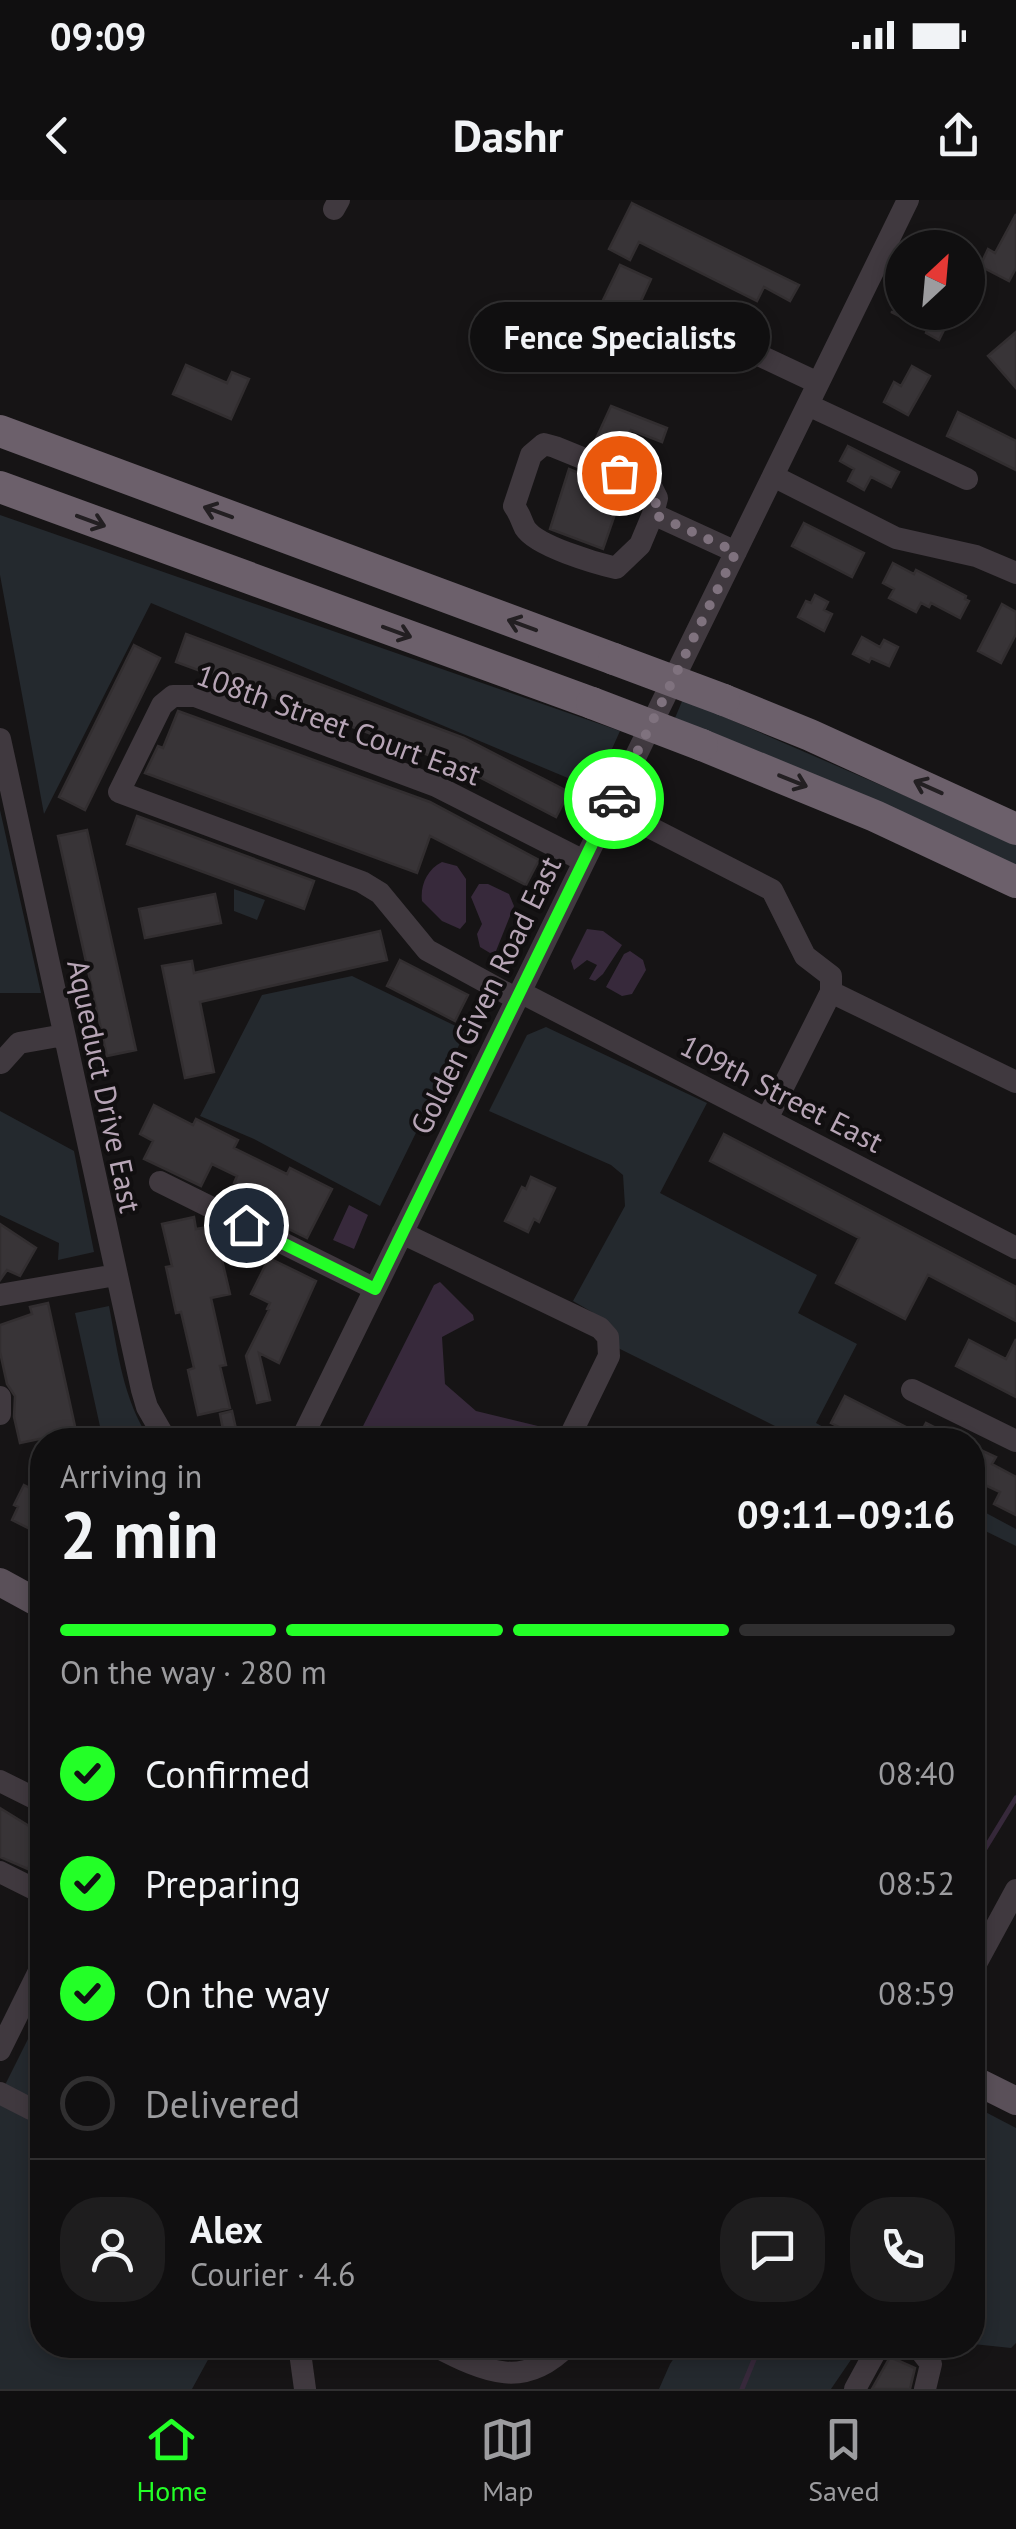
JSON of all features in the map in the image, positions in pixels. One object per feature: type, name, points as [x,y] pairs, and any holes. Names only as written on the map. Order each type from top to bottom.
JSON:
[{"type":"highway","points":[[0,431],[724,700],[1016,829]]},
{"type":"highway","points":[[0,486],[702,745],[876,816],[1016,882]]},
{"type":"main road","points":[[0,1582],[30,1598]]},
{"type":"main road","points":[[985,2085],[1016,2101]]},
{"type":"street","name":"Golden Given Road East","points":[[307,1428],[908,200]]},
{"type":"street","points":[[674,315],[818,382]]},
{"type":"street","points":[[808,404],[966,478]]},
{"type":"street","points":[[544,444],[650,486],[657,498],[653,514],[640,545],[616,568],[543,542],[526,530],[522,515],[514,506],[531,455],[544,444]]},
{"type":"street","points":[[772,476],[896,538],[976,556],[1016,573]]},
{"type":"street","points":[[653,514],[736,552]]},
{"type":"street","name":"108th Street Court East","points":[[118,792],[162,705],[173,696],[195,696],[436,786],[584,861]]},
{"type":"street","name":"Aqueduct Drive East","points":[[0,739],[64,1035],[107,1277],[147,1407],[159,1428]]},
{"type":"street","name":"109th Street East","points":[[118,792],[362,882],[380,893],[428,950],[1016,1248]]},
{"type":"street","points":[[610,807],[772,890],[805,956],[831,976],[831,992],[766,1119]]},
{"type":"street","points":[[831,992],[1016,1082]]},
{"type":"street","points":[[1,1063],[19,1044],[64,1035]]},
{"type":"street","points":[[160,1182],[375,1289]]},
{"type":"street","points":[[402,1232],[600,1328],[608,1338],[609,1356],[574,1428]]},
{"type":"street","points":[[0,1295],[107,1277]]},
{"type":"street","points":[[912,1390],[1016,1441]]},
{"type":"street","points":[[0,1397],[0,1414]]},
{"type":"street","points":[[0,1781],[30,1796]]},
{"type":"street","points":[[0,1872],[30,1887]]},
{"type":"street","points":[[985,1947],[1016,1890]]},
{"type":"street","points":[[0,2050],[30,1989]]},
{"type":"street","points":[[0,2093],[30,2109]]},
{"type":"street","points":[[301,2358],[305,2389]]},
{"type":"street","points":[[479,2358],[506,2384],[519,2386],[537,2381],[560,2358]]},
{"type":"street","points":[[856,2389],[872,2358]]},
{"type":"street","points":[[924,2389],[931,2364],[926,2358]]},
{"type":"shaded area","points":[[0,515],[620,731],[594,789],[151,603],[44,814],[0,575]]},
{"type":"shaded area","points":[[683,699],[1016,844],[1016,866],[675,718]]},
{"type":"shaded area","points":[[0,810],[41,993],[0,993]]},
{"type":"shaded area","points":[[442,862],[457,866],[466,879],[466,922],[460,929],[442,921],[422,901],[426,879]]},
{"type":"shaded area","points":[[479,884],[509,894],[514,906],[496,951],[490,953],[480,947],[477,934],[482,924],[471,897]]},
{"type":"shaded area","points":[[234,889],[265,900],[257,920],[234,911]]},
{"type":"shaded area","points":[[587,929],[603,931],[622,945],[595,981],[589,979],[597,965],[587,960],[574,970],[571,961]]},
{"type":"shaded area","points":[[630,951],[643,960],[646,970],[632,994],[622,996],[606,987],[624,954]]},
{"type":"shaded area","points":[[352,976],[466,1031],[380,1206],[254,1139],[200,1116],[262,995]]},
{"type":"shaded area","points":[[546,1027],[707,1103],[660,1193],[817,1275],[798,1313],[857,1344],[816,1423],[825,1428],[779,1428],[616,1347],[592,1312],[573,1301],[625,1206],[623,1175],[611,1165],[489,1111],[527,1035]]},
{"type":"shaded area","points":[[0,1111],[74,1151],[94,1252],[58,1260],[59,1243],[0,1215]]},
{"type":"shaded area","points":[[349,1205],[368,1215],[354,1249],[333,1240]]},
{"type":"shaded area","points":[[440,1282],[474,1320],[442,1337],[445,1384],[476,1411],[541,1428],[362,1428],[434,1285]]},
{"type":"shaded area","points":[[109,1306],[128,1392],[143,1428],[100,1428],[75,1313]]},
{"type":"shaded area","points":[[985,1512],[1016,1529],[1016,1546],[985,1531]]},
{"type":"shaded area","points":[[30,2035],[30,2358],[209,2358],[192,2389],[0,2389],[0,2095]]},
{"type":"shaded area","points":[[985,2112],[1016,2128],[1016,2343],[1011,2348],[985,2345]]},
{"type":"shaded area","points":[[674,2358],[852,2358],[831,2389],[659,2389]]},
{"type":"building","points":[[632,203],[799,285],[790,301],[764,287],[757,301],[639,242],[630,260],[609,249]]},
{"type":"building","points":[[1016,214],[1016,268],[1009,281],[985,269],[988,249],[995,253]]},
{"type":"building","points":[[620,265],[651,279],[624,338],[592,323]]},
{"type":"building","points":[[927,330],[944,330],[939,340]]},
{"type":"building","points":[[1016,332],[1016,388],[988,356]]},
{"type":"building","points":[[186,365],[227,383],[232,372],[249,379],[231,419],[173,394]]},
{"type":"building","points":[[912,366],[930,376],[908,415],[884,402],[894,382],[901,386]]},
{"type":"building","points":[[611,406],[667,428],[662,442],[631,430],[620,452],[595,441]]},
{"type":"building","points":[[958,412],[1016,441],[1016,470],[947,436]]},
{"type":"building","points":[[848,446],[899,472],[891,487],[871,477],[864,490],[848,481],[854,469],[840,461]]},
{"type":"building","points":[[569,469],[623,491],[603,549],[550,529]]},
{"type":"building","points":[[804,523],[864,553],[852,577],[792,546]]},
{"type":"building","points":[[893,563],[914,574],[916,570],[966,596],[969,601],[960,618],[931,603],[929,607],[921,603],[916,612],[889,598],[894,589],[883,583]]},
{"type":"building","points":[[815,595],[828,602],[824,610],[832,614],[824,631],[798,617],[806,601],[811,603]]},
{"type":"building","points":[[1002,604],[1016,612],[1016,634],[1001,663],[978,651]]},
{"type":"building","points":[[186,634],[464,738],[569,792],[556,817],[458,766],[176,662]]},
{"type":"building","points":[[862,637],[880,647],[884,640],[898,647],[889,666],[853,654]]},
{"type":"building","points":[[134,645],[160,658],[85,810],[59,797]]},
{"type":"building","points":[[178,711],[430,802],[539,860],[526,885],[430,836],[417,873],[145,773],[158,746],[163,748]]},
{"type":"building","points":[[137,816],[314,881],[304,909],[127,844]]},
{"type":"building","points":[[87,830],[136,1050],[107,1056],[58,836]]},
{"type":"building","points":[[215,894],[221,923],[145,938],[139,909]]},
{"type":"building","points":[[380,931],[387,960],[200,1002],[214,1072],[185,1078],[162,966],[192,961],[194,973]]},
{"type":"building","points":[[400,960],[468,995],[455,1021],[387,986]]},
{"type":"building","points":[[154,1105],[193,1125],[196,1119],[238,1140],[234,1148],[287,1174],[290,1168],[332,1189],[307,1238],[232,1201],[239,1186],[234,1183],[237,1176],[212,1164],[201,1186],[144,1159],[153,1141],[140,1134]]},
{"type":"building","points":[[724,1134],[1016,1287],[1016,1321],[928,1275],[905,1319],[836,1283],[859,1238],[710,1161]]},
{"type":"building","points":[[531,1177],[555,1188],[539,1222],[534,1219],[528,1232],[505,1221]]},
{"type":"building","points":[[194,1217],[196,1229],[214,1226],[230,1294],[211,1298],[226,1365],[220,1366],[230,1408],[198,1415],[188,1370],[194,1368],[181,1312],[176,1313],[166,1267],[172,1266],[162,1224]]},
{"type":"building","points":[[0,1224],[36,1248],[20,1276],[7,1270],[0,1280]]},
{"type":"building","points":[[269,1258],[316,1281],[279,1363],[259,1353],[270,1400],[257,1403],[246,1356],[270,1303],[251,1294]]},
{"type":"building","points":[[48,1303],[75,1428],[30,1428],[30,1441],[20,1443],[14,1417],[15,1396],[7,1384],[0,1352],[0,1325],[32,1314],[30,1307]]},
{"type":"building","points":[[1016,1339],[1016,1397],[956,1366],[969,1340],[1006,1359]]},
{"type":"building","points":[[845,1396],[908,1428],[841,1428],[831,1423]]},
{"type":"building","points":[[232,1411],[236,1428],[223,1428],[220,1414]]},
{"type":"building","points":[[985,1452],[996,1457],[992,1464],[1016,1477],[1016,1515],[994,1504],[1000,1492],[985,1485]]},
{"type":"building","points":[[24,1485],[30,1488],[30,1529],[12,1520],[18,1507],[14,1505]]},
{"type":"building","points":[[0,1808],[30,1827],[30,1864],[28,1869],[0,1857]]},
{"type":"building","points":[[889,2358],[915,2368],[910,2389],[872,2389]]},
{"type":"waterway","points":[[985,1849],[1016,1798]]},
{"type":"waterway","points":[[742,2389],[755,2358]]},
{"type":"way so far","points":[[614,799],[736,552],[653,514],[655,492],[619,473]]},
{"type":"place","name":"Fence Specialists","points":[[619,473]]},
{"type":"route","points":[[246,1225],[375,1289],[614,799]]}]
